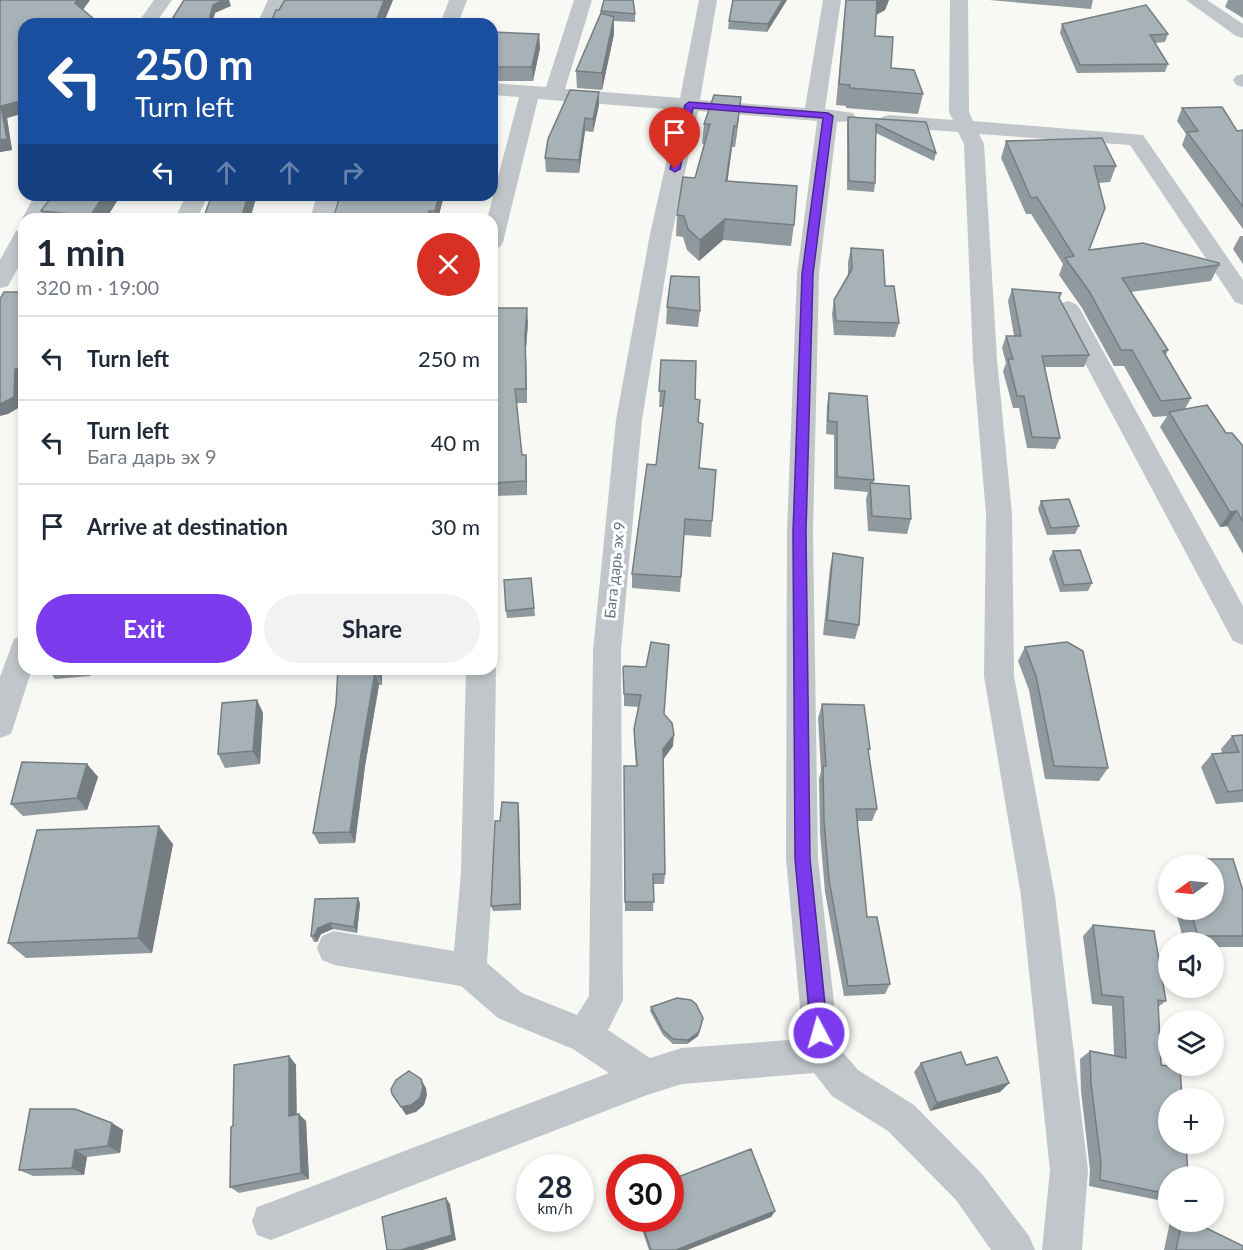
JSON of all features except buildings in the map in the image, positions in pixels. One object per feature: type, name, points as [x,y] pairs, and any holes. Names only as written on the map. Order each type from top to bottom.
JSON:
[{"type":"street","points":[[150,18],[163,0]]},
{"type":"street","points":[[269,18],[277,0]]},
{"type":"street","points":[[450,18],[458,0]]},
{"type":"street","points":[[554,94],[583,0]]},
{"type":"street","name":"Бага дарь эх 9","points":[[585,1036],[606,1000],[607,651],[629,420],[661,234],[689,105],[708,0]]},
{"type":"street","points":[[832,0],[808,274],[800,532],[802,859],[822,1055],[845,1083],[901,1118],[969,1187],[1015,1250]]},
{"type":"street","points":[[959,0],[959,112],[974,144],[986,359],[999,514],[999,676],[1038,896],[1069,1170],[1062,1250]]},
{"type":"street","points":[[1195,0],[1243,32]]},
{"type":"street","points":[[498,89],[1136,139],[1243,297]]},
{"type":"street","points":[[498,218],[530,92]]},
{"type":"street","points":[[0,281],[18,247]]},
{"type":"street","points":[[1068,309],[1243,633]]},
{"type":"street","points":[[0,725],[18,666]]},
{"type":"street","points":[[469,969],[477,872],[482,675]]},
{"type":"street","points":[[334,948],[469,969],[510,1006],[585,1036],[647,1077]]},
{"type":"street","points":[[271,1221],[647,1077],[682,1066],[822,1055]]},
{"type":"route","points":[[675,169],[689,105],[828,116],[808,274],[800,532],[802,859],[819,1033]]}]
